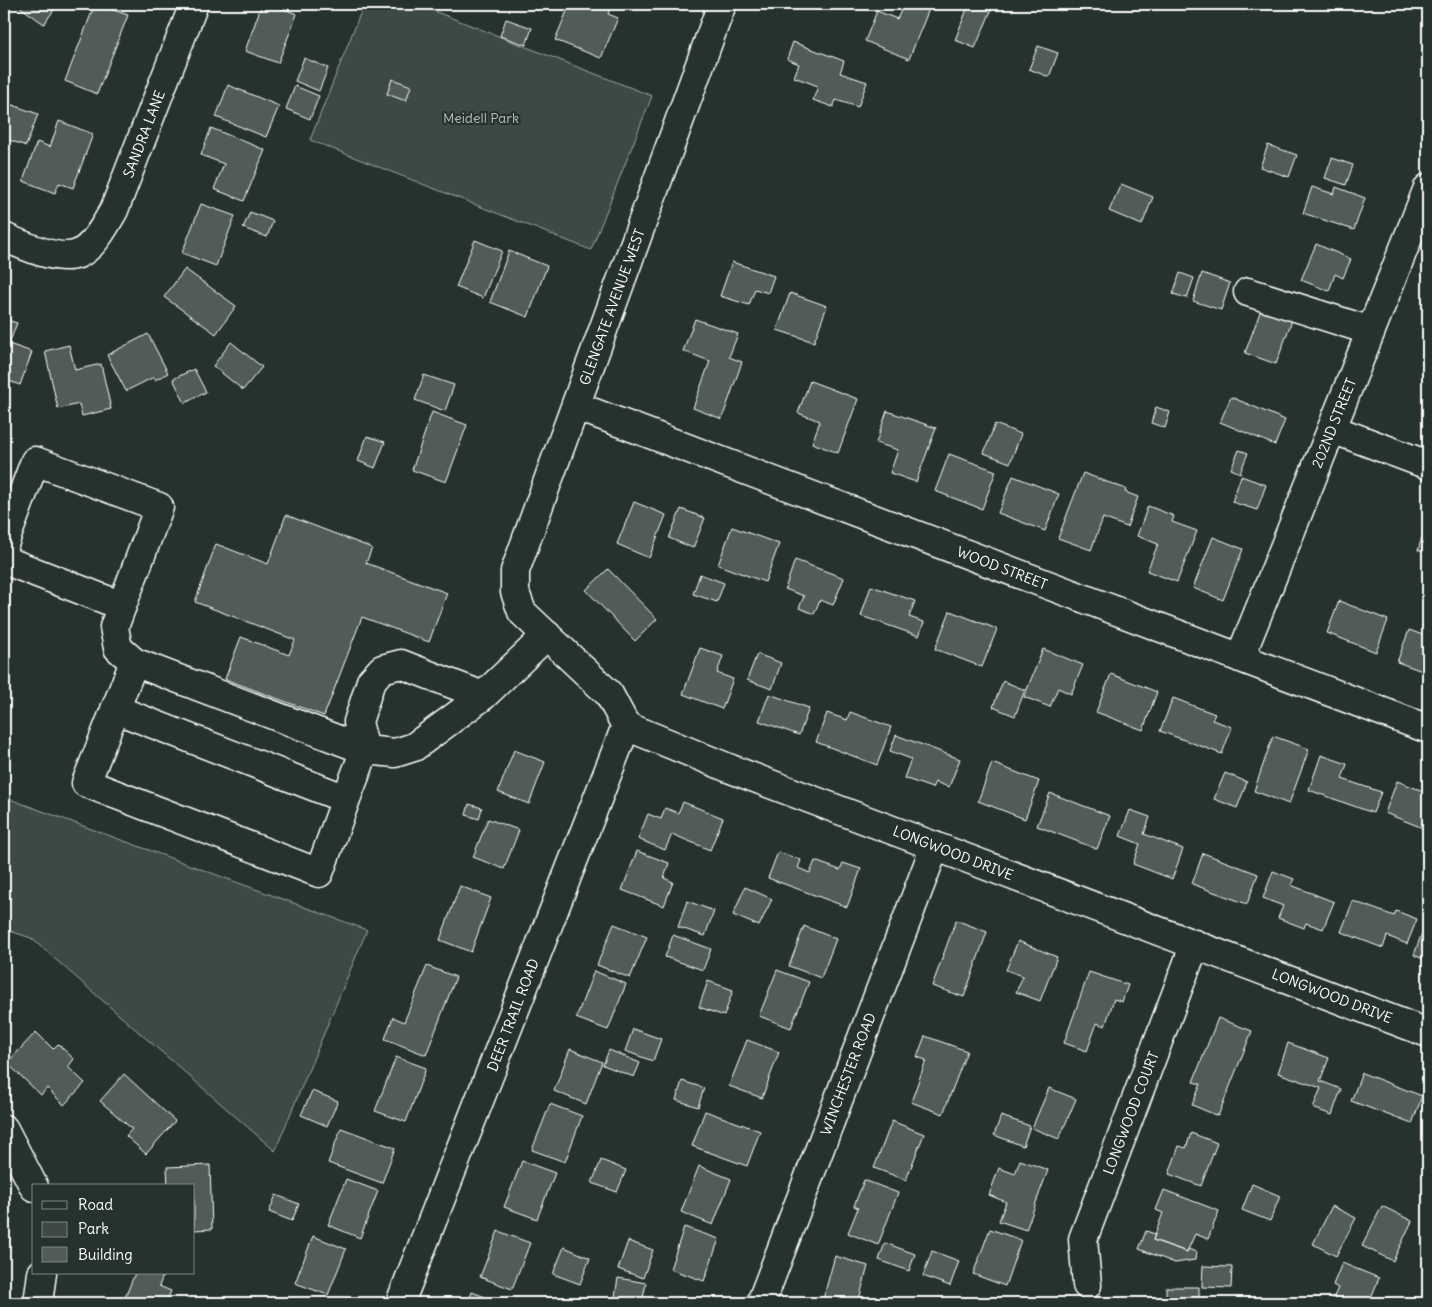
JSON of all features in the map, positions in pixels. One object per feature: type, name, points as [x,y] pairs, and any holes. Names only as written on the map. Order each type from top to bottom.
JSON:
[{"type":"street","name":"SANDRA LANE","points":[[4,237],[50,254],[78,254],[100,235],[114,210],[194,4]]},
{"type":"street","name":"GLENGATE AVENUE WEST","points":[[547,635],[522,612],[514,592],[515,571],[722,4]]},
{"type":"street","name":"202ND STREET","points":[[1240,658],[1428,188]]},
{"type":"street","points":[[1248,292],[1371,331]]},
{"type":"street","name":"WOOD STREET","points":[[576,406],[1428,729]]},
{"type":"street","points":[[1332,428],[1428,465]]},
{"type":"street","points":[[4,544],[35,461],[159,507],[114,627],[118,648],[134,662],[366,750],[395,753],[414,747],[483,696],[547,635],[609,694],[626,726]]},
{"type":"street","points":[[4,560],[122,606]]},
{"type":"street","points":[[134,662],[86,783],[319,874],[366,750],[358,722],[371,681],[382,669],[400,664],[483,696]]},
{"type":"street","points":[[115,709],[346,799]]},
{"type":"street","name":"LONGWOOD DRIVE","points":[[626,726],[731,769],[1428,1033]]},
{"type":"street","name":"DEER TRAIL ROAD","points":[[400,1303],[626,726]]},
{"type":"street","name":"WINCHESTER ROAD","points":[[761,1303],[935,846]]},
{"type":"street","name":"LONGWOOD COURT","points":[[1088,1285],[1083,1239],[1195,944]]},
{"type":"street","points":[[4,1129],[32,1184]]},
{"type":"street","points":[[38,1303],[42,1274]]},
{"type":"green space","name":"Meidell Park","points":[[364,4],[416,4],[652,96],[591,250],[310,140]]},
{"type":"green space","points":[[4,797],[367,930],[275,1151],[31,938],[4,929]]},
{"type":"building","points":[[16,4],[58,4],[44,24]]},
{"type":"building","points":[[95,4],[128,15],[97,94],[65,81]]},
{"type":"building","points":[[262,4],[271,4],[297,14],[278,63],[245,51]]},
{"type":"building","points":[[552,4],[612,4],[608,14],[618,18],[601,58],[555,40],[567,11]]},
{"type":"building","points":[[904,4],[931,4],[909,59],[865,41],[877,11],[897,19]]},
{"type":"building","points":[[969,4],[994,4],[975,48],[955,40]]},
{"type":"building","points":[[506,19],[532,28],[526,45],[500,36]]},
{"type":"building","points":[[793,42],[844,61],[840,73],[867,82],[858,107],[836,100],[833,107],[813,100],[818,86],[794,77],[799,64],[787,59]]},
{"type":"building","points":[[1038,46],[1058,53],[1049,77],[1029,69]]},
{"type":"building","points":[[304,58],[328,68],[319,91],[295,81]]},
{"type":"building","points":[[392,79],[411,86],[406,101],[387,94]]},
{"type":"building","points":[[228,85],[279,106],[266,137],[216,117]]},
{"type":"building","points":[[295,86],[319,96],[310,119],[286,109]]},
{"type":"building","points":[[4,102],[38,114],[26,146],[4,138]]},
{"type":"building","points":[[59,121],[93,134],[73,188],[59,183],[55,193],[23,181],[37,142],[50,147]]},
{"type":"building","points":[[211,128],[265,150],[244,201],[214,189],[224,164],[201,155]]},
{"type":"building","points":[[1268,145],[1297,155],[1289,177],[1260,167]]},
{"type":"building","points":[[1332,158],[1353,165],[1346,185],[1325,178]]},
{"type":"building","points":[[1121,184],[1153,197],[1142,225],[1109,211]]},
{"type":"building","points":[[1312,187],[1334,194],[1336,187],[1365,198],[1354,230],[1303,213]]},
{"type":"building","points":[[201,204],[235,216],[216,266],[182,253]]},
{"type":"building","points":[[250,212],[273,221],[267,237],[243,228]]},
{"type":"building","points":[[475,240],[502,251],[483,298],[456,287]]},
{"type":"building","points":[[1316,244],[1351,259],[1343,278],[1335,274],[1329,291],[1301,280]]},
{"type":"building","points":[[509,251],[547,266],[528,317],[490,302]]},
{"type":"building","points":[[732,262],[774,276],[768,293],[755,289],[749,305],[720,296]]},
{"type":"building","points":[[185,269],[236,306],[216,334],[164,297]]},
{"type":"building","points":[[1180,273],[1194,278],[1187,298],[1173,294]]},
{"type":"building","points":[[1202,273],[1230,283],[1221,310],[1193,301]]},
{"type":"building","points":[[790,293],[827,306],[814,342],[777,330]]},
{"type":"building","points":[[1263,304],[1294,315],[1276,364],[1245,353]]},
{"type":"building","points":[[4,319],[17,323],[9,344],[32,352],[20,385],[4,379]]},
{"type":"building","points":[[695,319],[738,334],[729,357],[742,362],[722,419],[693,408],[710,361],[683,351]]},
{"type":"building","points":[[148,334],[168,373],[155,380],[154,377],[126,391],[107,355]]},
{"type":"building","points":[[231,342],[262,367],[243,390],[213,366]]},
{"type":"building","points":[[69,345],[75,370],[101,364],[111,409],[82,416],[79,404],[58,409],[45,351]]},
{"type":"building","points":[[194,369],[206,392],[185,403],[173,379]]},
{"type":"building","points":[[424,375],[454,385],[445,411],[415,400]]},
{"type":"building","points":[[810,381],[858,399],[838,453],[812,443],[820,421],[798,413]]},
{"type":"building","points":[[1231,397],[1285,420],[1275,445],[1220,422]]},
{"type":"building","points":[[1156,407],[1170,412],[1165,428],[1151,423]]},
{"type":"building","points":[[887,411],[936,428],[916,482],[890,473],[898,450],[876,443]]},
{"type":"building","points":[[432,412],[467,425],[446,482],[412,470]]},
{"type":"building","points":[[995,424],[1021,434],[1010,463],[984,453]]},
{"type":"building","points":[[367,436],[385,442],[375,468],[358,461]]},
{"type":"building","points":[[1239,450],[1248,453],[1240,473],[1231,469]]},
{"type":"building","points":[[949,454],[996,471],[982,509],[935,491]]},
{"type":"building","points":[[1083,473],[1126,489],[1125,492],[1138,497],[1127,527],[1103,518],[1091,550],[1058,538]]},
{"type":"building","points":[[1013,476],[1059,494],[1045,531],[998,513]]},
{"type":"building","points":[[1241,476],[1266,485],[1257,510],[1232,502]]},
{"type":"building","points":[[634,502],[666,515],[649,558],[617,544]]},
{"type":"building","points":[[1148,506],[1174,516],[1172,522],[1197,531],[1177,582],[1147,571],[1158,544],[1137,536]]},
{"type":"building","points":[[681,509],[705,518],[693,548],[669,538]]},
{"type":"building","points":[[286,515],[372,548],[366,563],[447,593],[429,642],[362,617],[324,716],[225,679],[241,637],[289,655],[295,640],[195,602],[216,544],[268,564]]},
{"type":"building","points":[[732,527],[779,544],[765,582],[718,565]]},
{"type":"building","points":[[1425,528],[1428,529],[1428,554],[1418,550]]},
{"type":"building","points":[[1213,537],[1243,549],[1223,600],[1193,588]]},
{"type":"building","points":[[795,560],[844,578],[833,605],[820,600],[814,614],[799,608],[804,596],[785,589]]},
{"type":"building","points":[[608,569],[657,619],[635,641],[586,590]]},
{"type":"building","points":[[700,574],[724,583],[717,602],[693,594]]},
{"type":"building","points":[[871,586],[915,601],[909,617],[924,622],[919,636],[861,616]]},
{"type":"building","points":[[1339,601],[1388,620],[1376,652],[1327,633]]},
{"type":"building","points":[[950,611],[997,629],[982,667],[935,649]]},
{"type":"building","points":[[1409,630],[1428,637],[1428,673],[1397,662]]},
{"type":"building","points":[[700,648],[723,656],[717,673],[733,679],[722,709],[683,694]]},
{"type":"building","points":[[1043,649],[1083,665],[1071,694],[1058,688],[1050,707],[1024,697]]},
{"type":"building","points":[[757,654],[781,663],[772,689],[747,680]]},
{"type":"building","points":[[1111,674],[1157,692],[1143,730],[1096,712]]},
{"type":"building","points":[[1003,681],[1025,690],[1015,716],[993,707]]},
{"type":"building","points":[[769,694],[809,708],[799,735],[759,721]]},
{"type":"building","points":[[1173,698],[1215,714],[1212,720],[1232,727],[1222,754],[1160,731]]},
{"type":"building","points":[[850,712],[891,727],[877,765],[816,742],[827,713],[847,720]]},
{"type":"building","points":[[896,735],[960,759],[949,787],[935,782],[932,788],[904,778],[911,759],[890,751]]},
{"type":"building","points":[[1273,736],[1309,749],[1289,804],[1254,791]]},
{"type":"building","points":[[514,750],[545,762],[529,804],[498,792]]},
{"type":"building","points":[[1321,755],[1347,764],[1342,779],[1381,792],[1373,813],[1309,790]]},
{"type":"building","points":[[992,763],[1039,781],[1025,819],[978,801]]},
{"type":"building","points":[[1225,773],[1247,782],[1237,808],[1214,799]]},
{"type":"building","points":[[1397,781],[1428,793],[1428,830],[1385,813]]},
{"type":"building","points":[[1050,793],[1110,816],[1097,849],[1037,826]]},
{"type":"building","points":[[683,802],[723,818],[710,850],[672,834],[665,850],[638,839],[648,814],[661,819],[665,808],[678,813]]},
{"type":"building","points":[[469,804],[482,808],[479,819],[466,815]]},
{"type":"building","points":[[1130,810],[1150,817],[1144,834],[1183,849],[1172,879],[1133,864],[1140,844],[1120,836]]},
{"type":"building","points":[[488,819],[519,830],[504,869],[473,857]]},
{"type":"building","points":[[637,851],[669,863],[664,878],[673,882],[664,906],[622,890]]},
{"type":"building","points":[[778,852],[801,860],[798,868],[810,873],[815,861],[840,870],[843,863],[861,869],[847,907],[768,878]]},
{"type":"building","points":[[1203,853],[1258,874],[1247,904],[1192,884]]},
{"type":"building","points":[[1273,871],[1294,879],[1291,885],[1334,902],[1323,929],[1306,923],[1304,928],[1278,918],[1283,906],[1263,898]]},
{"type":"building","points":[[460,886],[491,898],[471,952],[440,940]]},
{"type":"building","points":[[745,887],[772,899],[759,926],[733,915]]},
{"type":"building","points":[[687,901],[714,911],[705,936],[678,927]]},
{"type":"building","points":[[1353,901],[1394,916],[1396,911],[1417,919],[1407,944],[1387,936],[1383,948],[1341,932]]},
{"type":"building","points":[[956,920],[987,932],[964,997],[932,986]]},
{"type":"building","points":[[614,924],[647,937],[630,978],[597,965]]},
{"type":"building","points":[[804,926],[836,939],[821,978],[789,966]]},
{"type":"building","points":[[1423,930],[1428,931],[1428,961],[1414,955]]},
{"type":"building","points":[[673,935],[711,949],[703,970],[665,957]]},
{"type":"building","points":[[1018,941],[1057,957],[1040,1001],[1016,992],[1023,976],[1006,970]]},
{"type":"building","points":[[427,966],[456,977],[426,1055],[385,1039],[393,1017],[404,1022]]},
{"type":"building","points":[[777,970],[809,982],[791,1028],[759,1016]]},
{"type":"building","points":[[594,971],[626,984],[608,1030],[576,1018]]},
{"type":"building","points":[[1089,972],[1128,985],[1122,1002],[1114,999],[1105,1026],[1097,1023],[1087,1051],[1064,1043]]},
{"type":"building","points":[[708,981],[733,990],[724,1016],[699,1007]]},
{"type":"building","points":[[1218,1018],[1252,1031],[1218,1116],[1192,1105],[1201,1084],[1193,1082]]},
{"type":"building","points":[[633,1029],[661,1039],[653,1061],[625,1051]]},
{"type":"building","points":[[36,1032],[53,1049],[58,1044],[74,1059],[68,1067],[85,1083],[64,1105],[47,1088],[41,1095],[7,1063]]},
{"type":"building","points":[[925,1036],[967,1051],[943,1114],[911,1102],[926,1060],[917,1057]]},
{"type":"building","points":[[747,1040],[779,1052],[762,1098],[729,1086]]},
{"type":"building","points":[[1288,1043],[1329,1058],[1320,1081],[1341,1089],[1332,1115],[1313,1108],[1321,1088],[1278,1073]]},
{"type":"building","points":[[570,1049],[602,1062],[586,1104],[554,1091]]},
{"type":"building","points":[[609,1050],[640,1063],[634,1077],[603,1065]]},
{"type":"building","points":[[396,1057],[426,1068],[406,1122],[375,1111]]},
{"type":"building","points":[[1362,1073],[1422,1096],[1412,1124],[1351,1101]]},
{"type":"building","points":[[124,1074],[175,1121],[146,1154],[126,1136],[132,1129],[100,1101]]},
{"type":"building","points":[[682,1081],[704,1088],[698,1107],[676,1100]]},
{"type":"building","points":[[1049,1088],[1076,1099],[1059,1139],[1032,1128]]},
{"type":"building","points":[[312,1091],[338,1101],[327,1126],[301,1115]]},
{"type":"building","points":[[550,1104],[582,1116],[565,1162],[532,1150]]},
{"type":"building","points":[[705,1111],[760,1131],[747,1166],[692,1146]]},
{"type":"building","points":[[1001,1116],[1030,1126],[1023,1146],[994,1135]]},
{"type":"building","points":[[892,1121],[924,1134],[906,1180],[874,1168]]},
{"type":"building","points":[[341,1128],[395,1148],[382,1183],[328,1163]]},
{"type":"building","points":[[1191,1133],[1217,1143],[1201,1186],[1169,1174],[1179,1146],[1186,1148]]},
{"type":"building","points":[[601,1160],[626,1170],[617,1192],[592,1183]]},
{"type":"building","points":[[1020,1160],[1048,1170],[1026,1230],[999,1221],[1006,1202],[989,1195],[999,1168],[1015,1174]]},
{"type":"building","points":[[522,1161],[555,1173],[537,1219],[504,1207]]},
{"type":"building","points":[[210,1165],[212,1229],[195,1230],[195,1184],[168,1184],[167,1167]]},
{"type":"building","points":[[699,1166],[731,1179],[713,1225],[681,1212]]},
{"type":"building","points":[[346,1179],[378,1191],[360,1238],[328,1225]]},
{"type":"building","points":[[864,1180],[898,1193],[878,1245],[848,1233],[858,1208],[854,1206]]},
{"type":"building","points":[[1252,1184],[1280,1196],[1270,1221],[1242,1210]]},
{"type":"building","points":[[1164,1190],[1219,1211],[1208,1239],[1195,1234],[1187,1252],[1153,1240],[1163,1213],[1156,1210]]},
{"type":"building","points":[[276,1195],[299,1204],[292,1221],[269,1212]]},
{"type":"building","points":[[1332,1206],[1356,1218],[1336,1256],[1313,1244]]},
{"type":"building","points":[[1382,1206],[1412,1221],[1393,1261],[1362,1246]]},
{"type":"building","points":[[684,1227],[719,1239],[704,1281],[670,1269]]},
{"type":"building","points":[[990,1229],[1021,1240],[1005,1286],[973,1274]]},
{"type":"building","points":[[498,1231],[530,1243],[512,1289],[480,1277]]},
{"type":"building","points":[[1146,1231],[1155,1234],[1153,1240],[1187,1252],[1188,1249],[1196,1252],[1195,1260],[1175,1263],[1139,1249]]},
{"type":"building","points":[[313,1236],[346,1249],[328,1295],[295,1283]]},
{"type":"building","points":[[628,1241],[653,1250],[643,1278],[618,1269]]},
{"type":"building","points":[[885,1243],[915,1254],[909,1271],[879,1260]]},
{"type":"building","points":[[564,1247],[590,1258],[580,1284],[553,1274]]},
{"type":"building","points":[[932,1251],[959,1261],[950,1286],[923,1276]]},
{"type":"building","points":[[835,1256],[868,1266],[858,1303],[822,1303]]},
{"type":"building","points":[[1342,1263],[1379,1278],[1369,1303],[1331,1303],[1338,1288],[1333,1285]]},
{"type":"building","points":[[1203,1266],[1232,1267],[1231,1288],[1202,1287]]},
{"type":"building","points":[[135,1274],[164,1274],[159,1286],[171,1291],[166,1303],[123,1303]]},
{"type":"building","points":[[618,1278],[646,1283],[642,1303],[614,1303]]},
{"type":"building","points":[[1166,1287],[1199,1287],[1199,1303],[1166,1303]]},
{"type":"building","points":[[472,1292],[501,1303],[468,1303]]}]
